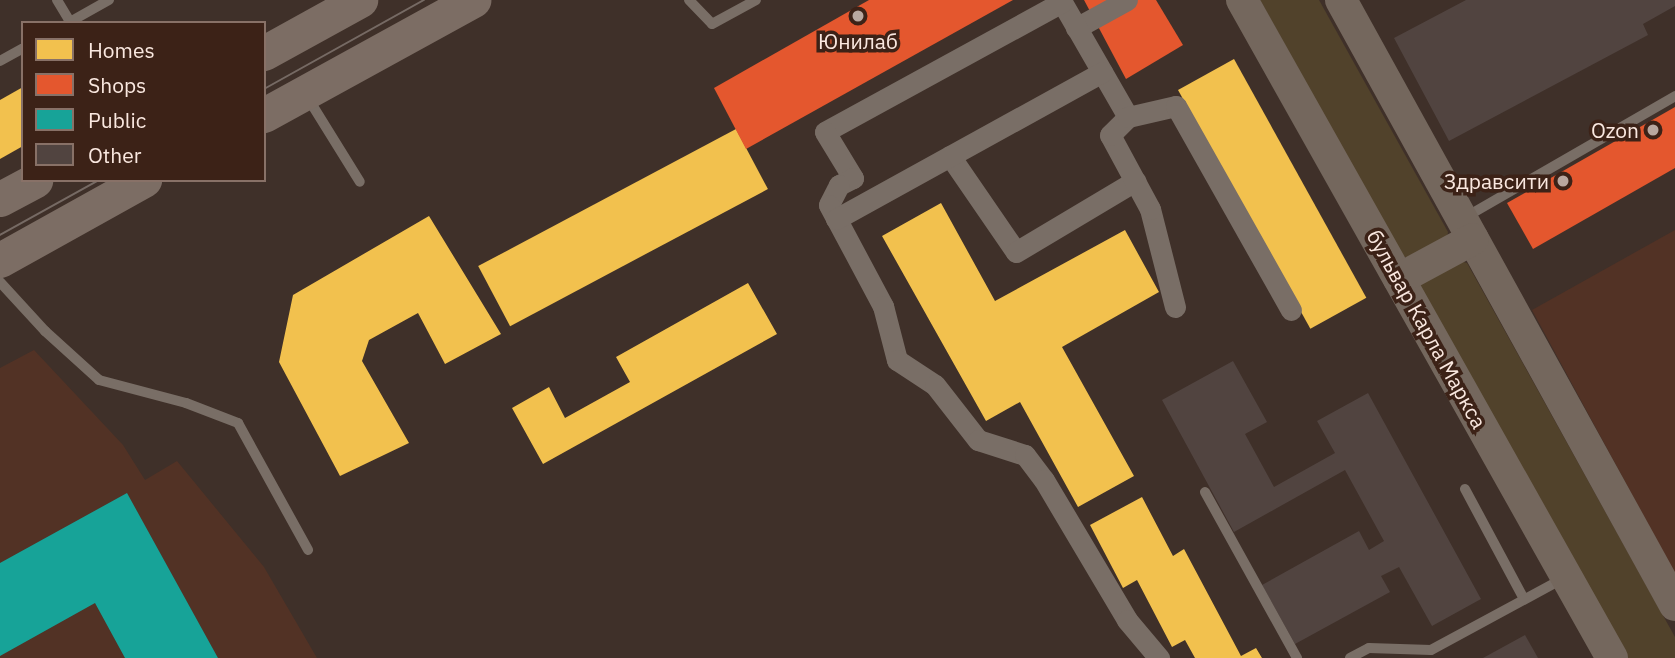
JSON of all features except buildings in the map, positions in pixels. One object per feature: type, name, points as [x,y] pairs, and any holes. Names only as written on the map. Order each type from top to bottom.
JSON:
[{"type":"main road","points":[[266,52],[360,0]]},
{"type":"main road","points":[[266,114],[473,0]]},
{"type":"main road","points":[[0,199],[30,182]]},
{"type":"main road","points":[[0,260],[140,182]]},
{"type":"street","points":[[1076,28],[1127,0]]},
{"type":"street","name":"бульвар Карла Маркса","points":[[1242,0],[1612,658]]},
{"type":"street","points":[[1341,0],[1675,604]]},
{"type":"street","points":[[867,202],[825,132],[1062,2],[1128,117]]},
{"type":"street","points":[[836,219],[1101,72]]},
{"type":"street","points":[[1175,307],[1150,209],[1110,135],[1128,117],[1176,106],[1291,310]]},
{"type":"street","points":[[950,156],[1016,252],[1135,181]]},
{"type":"street","points":[[853,178],[839,185],[829,205],[883,306],[897,360],[935,385],[978,440],[1025,455],[1044,481],[1121,610],[1159,658]]},
{"type":"street","points":[[1399,279],[1467,229]]},
{"type":"lane","points":[[57,0],[68,21]]},
{"type":"lane","points":[[71,21],[109,0]]},
{"type":"lane","points":[[689,0],[712,24],[757,0]]},
{"type":"lane","points":[[0,61],[21,49]]},
{"type":"lane","points":[[305,93],[360,182]]},
{"type":"lane","points":[[1467,229],[1675,96]]},
{"type":"lane","points":[[0,282],[45,331],[99,380],[186,403],[238,423],[308,550]]},
{"type":"lane","points":[[1465,489],[1524,599]]},
{"type":"lane","points":[[1205,492],[1297,658]]},
{"type":"lane","points":[[1350,658],[1369,648],[1431,650],[1566,577]]},
{"type":"shaded area","points":[[1260,0],[1319,0],[1448,232],[1447,237],[1408,258],[1403,256]]},
{"type":"shaded area","points":[[1675,230],[1675,574],[1532,310]]},
{"type":"shaded area","points":[[1460,261],[1467,263],[1675,637],[1675,658],[1628,658],[1421,290],[1420,282]]},
{"type":"shaded area","points":[[34,350],[123,445],[145,480],[177,461],[264,567],[317,658],[0,658],[0,368]]},
{"type":"tram line","points":[[266,88],[424,0]]},
{"type":"tram line","points":[[0,235],[95,182]]},
{"type":"place","name":"Юнилаб","points":[[858,16]]},
{"type":"place","name":"Ozon","points":[[1653,130]]},
{"type":"place","name":"Здравсити","points":[[1563,181]]}]
